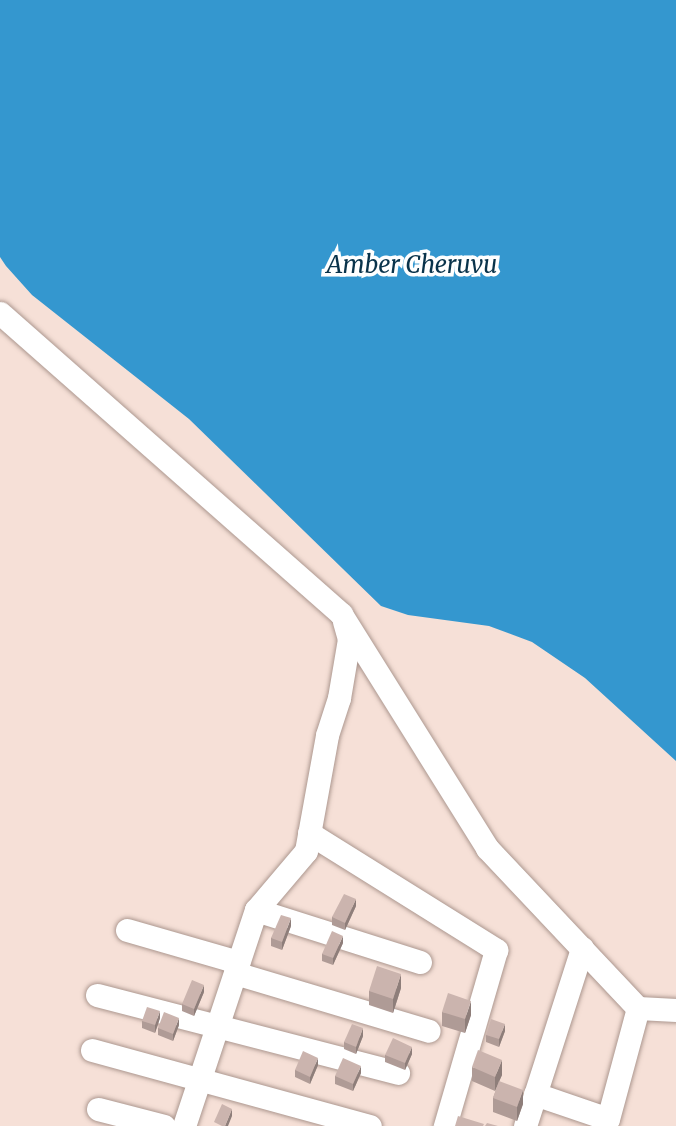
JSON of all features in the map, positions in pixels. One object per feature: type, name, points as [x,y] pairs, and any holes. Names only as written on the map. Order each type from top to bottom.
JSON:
[{"type":"street","points":[[0,313],[341,614],[486,848],[638,1008],[676,1010]]},
{"type":"street","points":[[184,1126],[256,910],[306,851],[349,639],[341,614]]},
{"type":"street","points":[[309,833],[496,950],[445,1126]]},
{"type":"street","points":[[256,910],[420,962]]},
{"type":"street","points":[[127,930],[429,1031]]},
{"type":"street","points":[[525,1126],[582,948]]},
{"type":"street","points":[[97,995],[398,1073]]},
{"type":"street","points":[[535,1094],[607,1122],[638,1008]]},
{"type":"street","points":[[92,1050],[200,1082],[370,1126]]},
{"type":"street","points":[[98,1109],[164,1126]]},
{"type":"water","name":"Amber Cheruvu","points":[[0,0],[676,0],[676,761],[585,678],[532,642],[489,626],[408,615],[381,606],[189,419],[32,295],[6,266],[0,257]]},
{"type":"building","points":[[344,894],[356,899],[345,923],[332,917]]},
{"type":"building","points":[[281,915],[291,918],[282,942],[271,938]]},
{"type":"building","points":[[332,931],[343,936],[333,958],[322,954]]},
{"type":"building","points":[[377,966],[401,974],[393,999],[369,991]]},
{"type":"building","points":[[192,980],[204,985],[194,1009],[182,1004]]},
{"type":"building","points":[[448,993],[471,1001],[465,1019],[442,1012]]},
{"type":"building","points":[[147,1007],[160,1011],[155,1025],[142,1021]]},
{"type":"building","points":[[164,1012],[179,1018],[173,1034],[158,1028]]},
{"type":"building","points":[[491,1019],[505,1024],[499,1039],[486,1035]]},
{"type":"building","points":[[352,1024],[363,1028],[356,1047],[344,1042]]},
{"type":"building","points":[[393,1038],[412,1047],[405,1063],[385,1055]]},
{"type":"building","points":[[478,1050],[502,1060],[495,1077],[472,1067]]},
{"type":"building","points":[[303,1051],[318,1058],[310,1077],[295,1070]]},
{"type":"building","points":[[343,1058],[361,1066],[353,1084],[335,1076]]},
{"type":"building","points":[[499,1081],[523,1090],[517,1107],[493,1098]]},
{"type":"building","points":[[222,1104],[232,1109],[225,1126],[214,1122]]},
{"type":"building","points":[[458,1116],[484,1124],[455,1126]]}]
